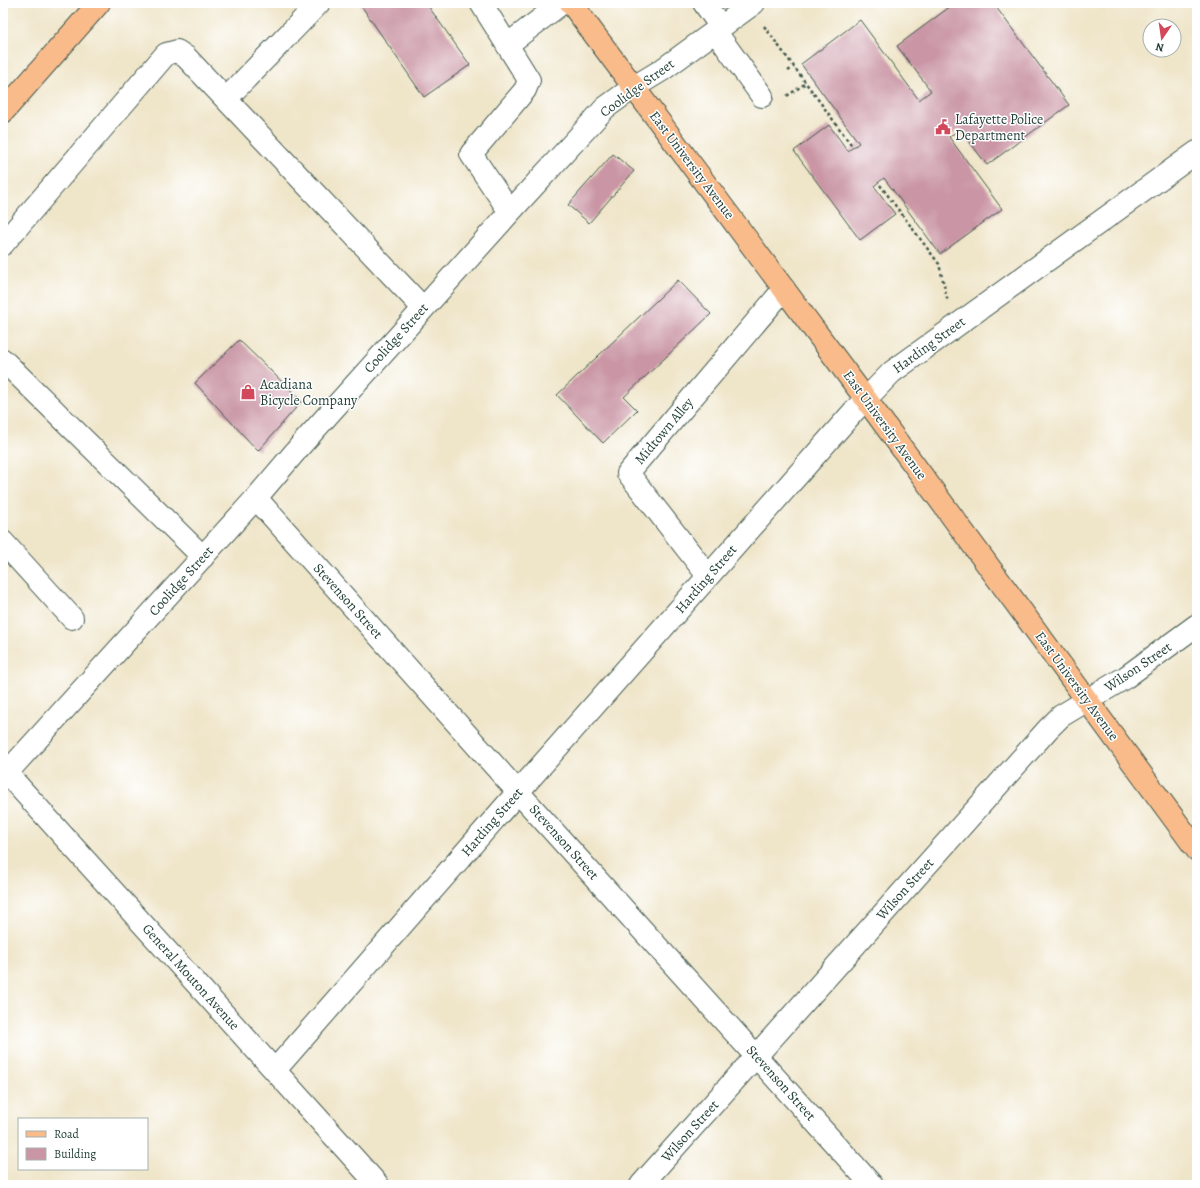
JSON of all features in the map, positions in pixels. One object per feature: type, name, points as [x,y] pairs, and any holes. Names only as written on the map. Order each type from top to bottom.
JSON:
[{"type":"main road","points":[[3,112],[99,3]]},
{"type":"main road","name":"East University Avenue","points":[[571,3],[866,398],[1197,850]]},
{"type":"street","points":[[226,99],[319,3]]},
{"type":"street","points":[[481,3],[529,80],[526,90],[471,154],[510,212]]},
{"type":"street","points":[[507,45],[562,3]]},
{"type":"street","points":[[704,3],[718,29],[762,96]]},
{"type":"street","name":"Coolidge Street","points":[[4,773],[256,498],[423,308],[605,108],[634,87],[662,70],[754,3]]},
{"type":"street","points":[[3,244],[166,54],[177,50],[186,57],[423,308]]},
{"type":"street","name":"Harding Street","points":[[275,1070],[708,576],[866,398],[892,372],[1197,152]]},
{"type":"street","name":"Midtown Alley","points":[[708,576],[628,473],[784,289]]},
{"type":"street","points":[[3,360],[203,556]]},
{"type":"street","name":"Stevenson Street","points":[[256,498],[518,792],[872,1185]]},
{"type":"street","points":[[3,542],[72,618]]},
{"type":"street","name":"Wilson Street","points":[[642,1185],[1048,729],[1061,716],[1126,677],[1197,625]]},
{"type":"street","name":"General Mouton Avenue","points":[[4,773],[378,1185]]},
{"type":"path","points":[[763,24],[853,147]]},
{"type":"path","points":[[788,71],[794,67]]},
{"type":"path","points":[[880,185],[939,264],[954,327]]},
{"type":"building","points":[[426,3],[470,65],[424,97],[360,4]]},
{"type":"building","name":"Lafayette Police Department","points":[[955,3],[993,3],[1069,105],[987,165],[960,129],[949,137],[1002,209],[940,254],[884,178],[874,186],[895,214],[860,240],[794,151],[829,125],[848,151],[859,143],[801,64],[860,20],[919,100],[931,91],[897,46]]},
{"type":"building","points":[[613,154],[634,171],[589,223],[568,205]]},
{"type":"building","points":[[678,280],[711,314],[624,397],[637,410],[603,443],[557,395]]},
{"type":"building","name":"Acadiana Bicycle Company","points":[[239,340],[302,401],[258,451],[195,383]]},
{"type":"place","name":"Lafayette Police Department","points":[[943,127]]},
{"type":"place","name":"Acadiana Bicycle Company","points":[[248,392]]}]
